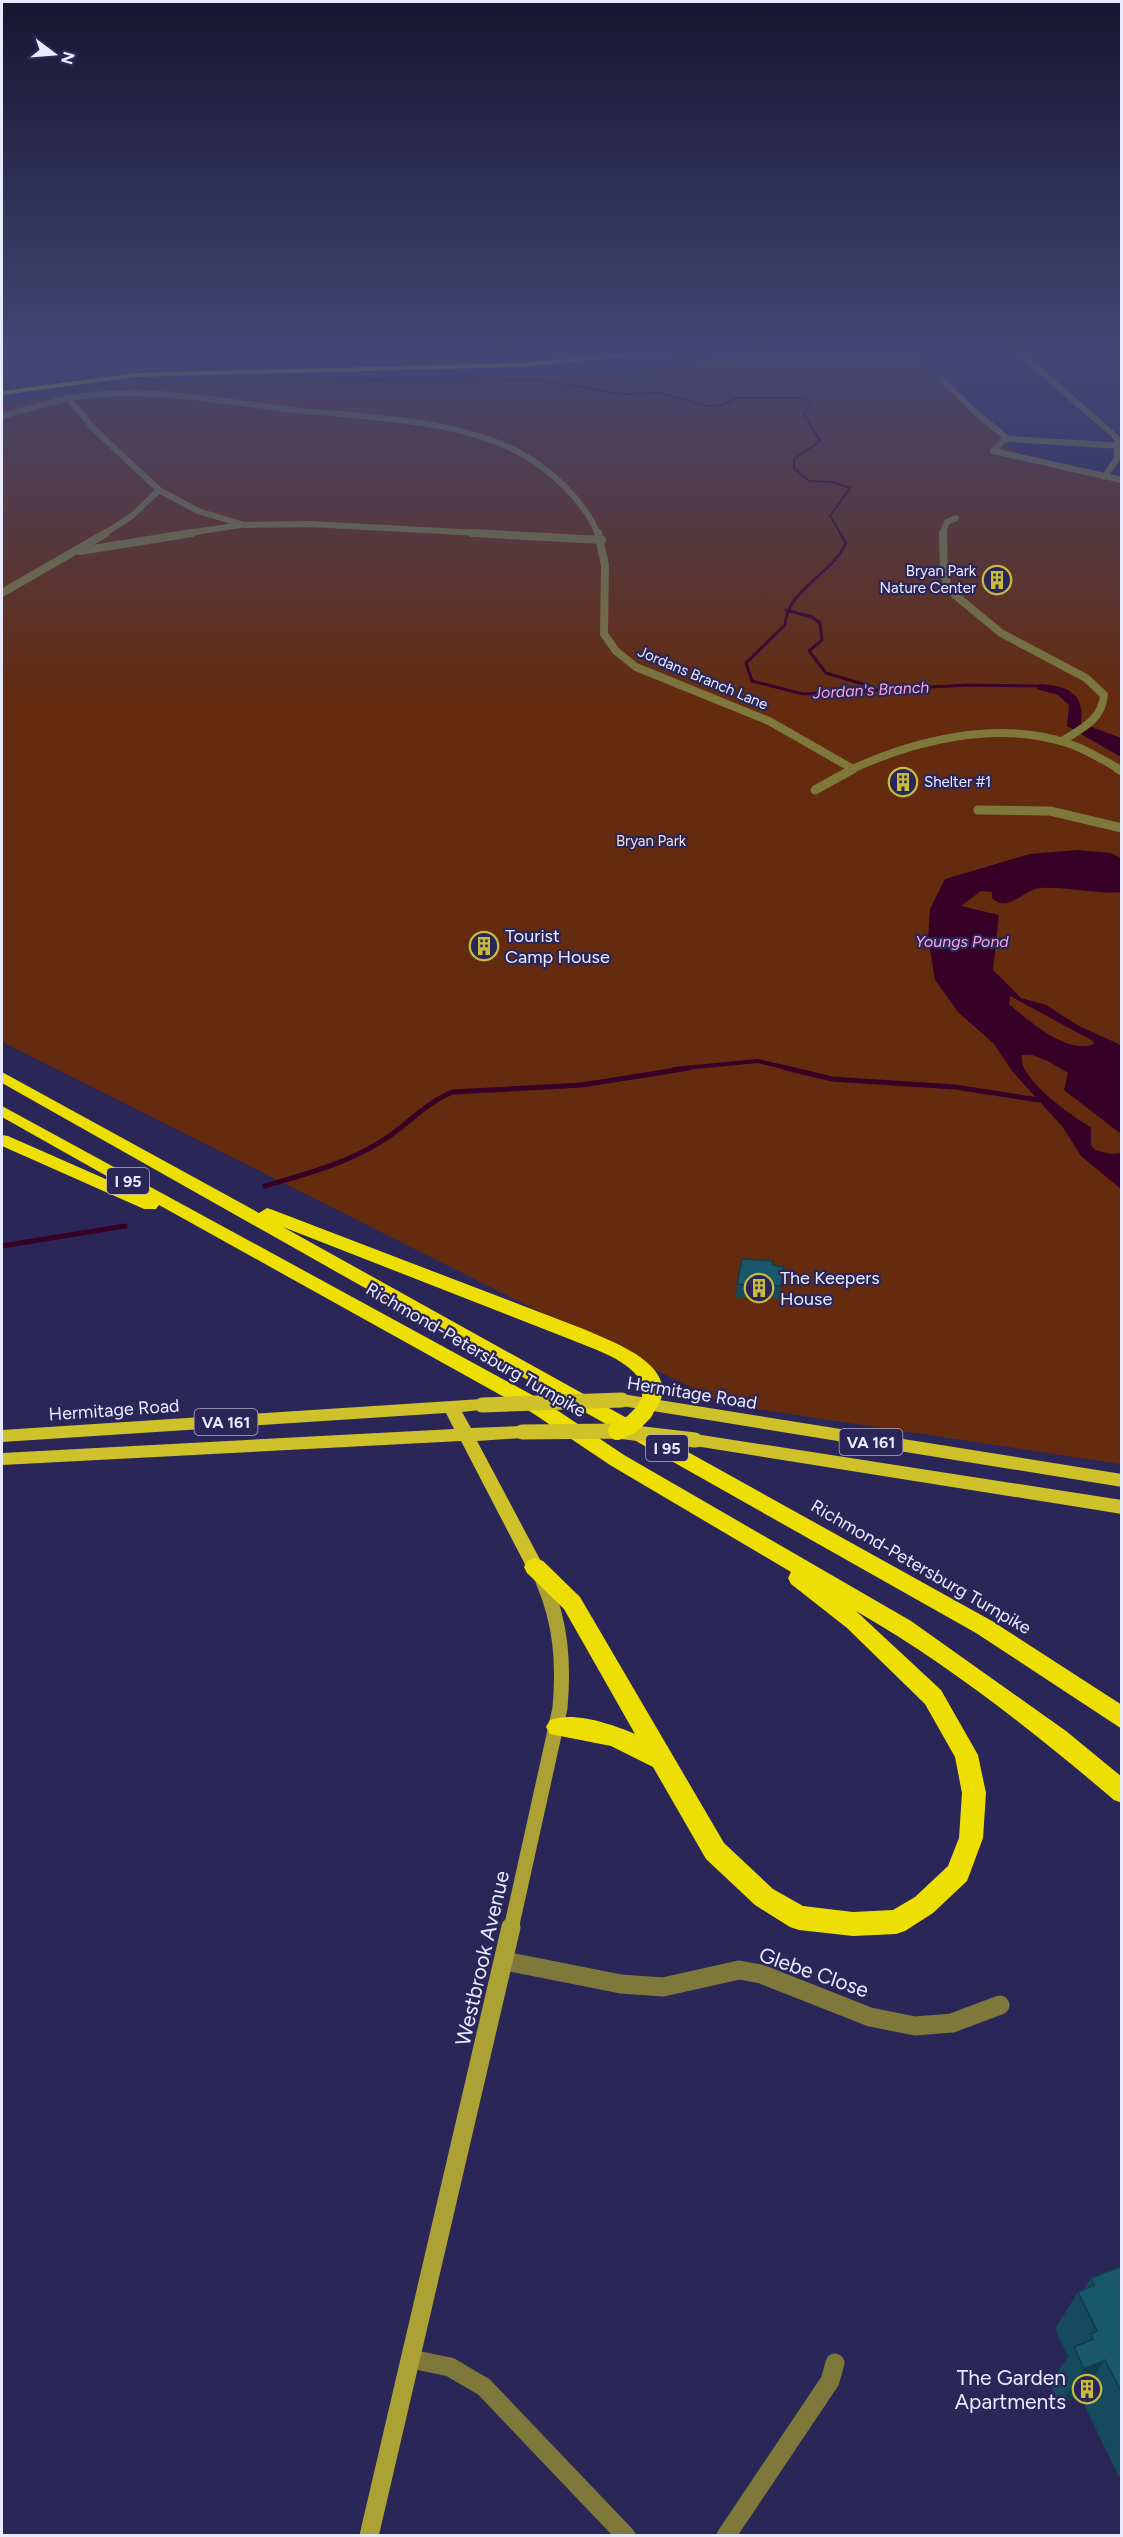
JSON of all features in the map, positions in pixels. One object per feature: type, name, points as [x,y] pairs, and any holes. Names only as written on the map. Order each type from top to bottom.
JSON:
[{"type":"highway","name":"Richmond-Petersburg Turnpike","points":[[2,1077],[984,1627],[1098,1700],[1122,1719]]},
{"type":"highway","name":"Richmond-Petersburg Turnpike","points":[[2,1111],[538,1407],[617,1460],[903,1627],[1058,1738],[1122,1792]]},
{"type":"highway","points":[[2,1140],[255,1252]]},
{"type":"highway","points":[[204,1189],[618,1352],[645,1369],[652,1384],[648,1408],[632,1424],[617,1431]]},
{"type":"highway","points":[[535,1567],[572,1603],[602,1650],[661,1760],[715,1851],[765,1897],[799,1918],[853,1924],[896,1922],[924,1905],[958,1873],[971,1838],[974,1793],[966,1755],[933,1697],[855,1622],[723,1522]]},
{"type":"highway","points":[[558,1727],[615,1735],[630,1740],[661,1760]]},
{"type":"main road","name":"Hermitage Road","points":[[2,1436],[451,1407],[622,1400],[648,1408],[1122,1480]]},
{"type":"main road","name":"Westbrook Avenue","points":[[451,1407],[463,1434],[535,1567]]},
{"type":"main road","name":"VA 161","points":[[2,1459],[463,1434],[617,1431],[695,1440],[1122,1507]]},
{"type":"street","points":[[134,466],[159,490],[198,511],[244,525]]},
{"type":"street","name":"Jordans Branch Lane","points":[[540,466],[572,495],[602,540],[605,554],[604,633],[617,653],[636,667],[768,721],[853,769]]},
{"type":"street","points":[[1055,466],[1122,480]]},
{"type":"street","points":[[1104,477],[1114,466]]},
{"type":"street","points":[[2,593],[75,552],[144,506],[159,490]]},
{"type":"street","points":[[956,518],[946,522],[941,537],[946,584],[1001,633],[1086,678],[1101,690],[1105,699],[1102,712],[1089,724],[1062,741]]},
{"type":"street","points":[[75,552],[244,525],[310,524],[602,540]]},
{"type":"street","points":[[815,790],[853,769],[889,755],[962,735],[1013,734],[1062,741],[1122,771]]},
{"type":"street","points":[[978,810],[1050,811],[1122,828]]},
{"type":"street","name":"Westbrook Avenue","points":[[369,2535],[558,1727],[563,1670],[559,1619],[535,1567]]},
{"type":"street","name":"Glebe Close","points":[[505,1961],[621,1984],[663,1987],[739,1970],[761,1974],[902,2025],[935,2026],[960,2021],[1000,2005]]},
{"type":"street","points":[[411,2359],[450,2367],[484,2387],[626,2535]]},
{"type":"street","points":[[726,2535],[830,2382],[835,2363]]},
{"type":"green space","name":"Bryan Park","points":[[2,466],[1044,466],[1121,482],[1121,1464],[724,1404],[2,1042]]},
{"type":"water","points":[[1039,684],[1058,686],[1072,693],[1080,704],[1081,723],[1121,738],[1121,757],[1067,726],[1069,705],[1058,695],[1037,689]]},
{"type":"water","name":"Youngs Pond","points":[[1078,850],[1111,853],[1121,858],[1121,892],[1043,888],[1035,889],[1014,901],[1003,903],[992,898],[992,892],[981,891],[961,906],[999,915],[993,970],[1021,998],[1046,1005],[1079,1026],[1121,1045],[1121,1134],[1064,1090],[1068,1073],[1048,1061],[1032,1055],[1022,1055],[1023,1064],[1036,1085],[1060,1106],[1091,1127],[1091,1145],[1095,1150],[1111,1154],[1121,1153],[1121,1189],[1081,1156],[1062,1126],[1012,1071],[994,1044],[958,1012],[935,980],[928,937],[930,909],[945,879],[1030,854]],"holes":[[[1010,996],[1093,1041],[1094,1044],[1083,1046],[1061,1041],[1009,1004]]]},
{"type":"building","points":[[742,1259],[773,1261],[772,1265],[784,1267],[781,1286],[770,1285],[769,1288],[737,1284]]},
{"type":"building","points":[[1122,2266],[1122,2393],[1105,2360],[1084,2369],[1074,2347],[1093,2339],[1091,2334],[1097,2331],[1078,2292],[1094,2285],[1091,2278]]},
{"type":"waterway","name":"Jordan's Branch","points":[[794,466],[809,481],[833,482],[850,488],[830,516],[841,534]]},
{"type":"waterway","name":"Jordan's Branch","points":[[789,611],[801,592],[839,555],[846,543],[840,533]]},
{"type":"waterway","points":[[789,611],[812,617],[820,623],[822,640],[809,651],[826,673],[873,687]]},
{"type":"waterway","name":"Jordan's Branch","points":[[789,611],[785,625],[746,663],[752,681],[803,694],[968,685],[1038,686]]},
{"type":"waterway","points":[[674,1069],[758,1061],[792,1069]]},
{"type":"waterway","points":[[265,1186],[357,1155],[394,1133],[434,1101],[453,1092],[582,1085],[689,1068]]},
{"type":"waterway","points":[[786,1068],[832,1079],[955,1087],[1039,1100]]},
{"type":"waterway","points":[[2,1246],[125,1226]]},
{"type":"place","name":"Bryan Park Nature Center","points":[[997,580]]},
{"type":"place","name":"Shelter #1","points":[[903,782]]},
{"type":"place","name":"Tourist Camp House","points":[[484,946]]},
{"type":"place","name":"The Keepers House","points":[[759,1288]]},
{"type":"place","name":"The Garden Apartments","points":[[1087,2389]]}]
